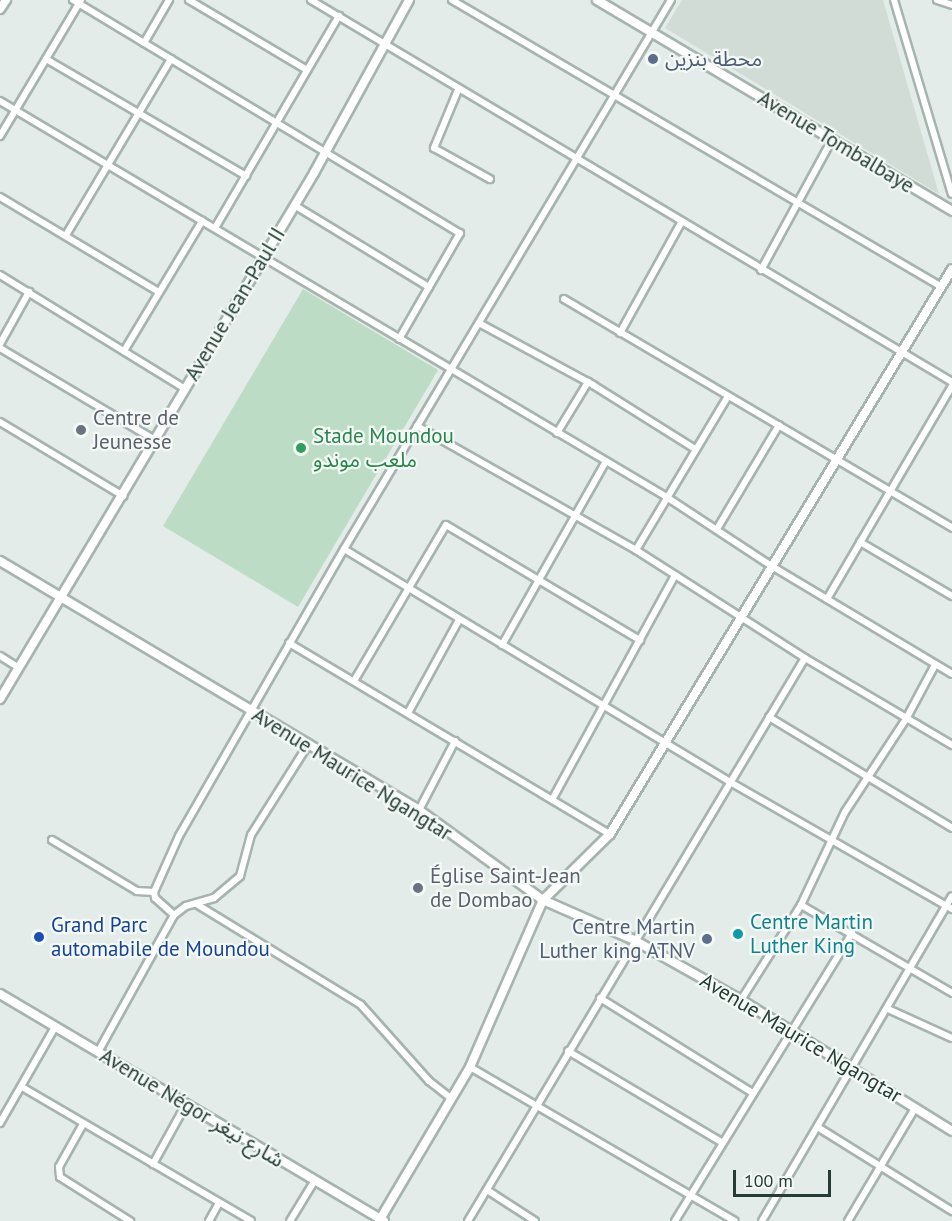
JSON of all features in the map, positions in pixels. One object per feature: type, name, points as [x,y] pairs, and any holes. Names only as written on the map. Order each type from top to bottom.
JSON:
[{"type":"main road","name":"Avenue Tombalbaye","points":[[597,0],[952,211]]},
{"type":"main road","name":"Avenue Négor شارع نيغر","points":[[0,994],[185,1106],[381,1220]]},
{"type":"street","points":[[0,9],[6,0]]},
{"type":"street","points":[[144,43],[169,0]]},
{"type":"street","points":[[189,0],[307,70]]},
{"type":"street","points":[[311,0],[576,161],[952,382]]},
{"type":"street","name":"Avenue Jean-Paul II","points":[[0,699],[63,598],[326,152],[382,45],[409,0]]},
{"type":"street","points":[[452,0],[940,286]]},
{"type":"street","points":[[174,915],[155,898],[154,892],[179,836],[344,549],[672,0]]},
{"type":"street","points":[[894,0],[952,194]]},
{"type":"street","points":[[937,0],[952,5]]},
{"type":"street","points":[[0,136],[78,1],[460,232],[399,339]]},
{"type":"street","points":[[215,228],[339,16]]},
{"type":"street","points":[[46,59],[246,176]]},
{"type":"street","points":[[66,235],[171,59]]},
{"type":"street","points":[[458,90],[434,148],[490,179]]},
{"type":"street","points":[[0,101],[665,496],[770,565],[952,674]]},
{"type":"street","points":[[761,270],[796,202],[832,140]]},
{"type":"street","points":[[0,197],[159,292]]},
{"type":"street","points":[[294,205],[429,287]]},
{"type":"street","points":[[124,351],[202,221]]},
{"type":"street","points":[[620,333],[681,223]]},
{"type":"street","points":[[381,1220],[471,1067],[543,900],[610,834],[899,351],[952,268]]},
{"type":"street","points":[[0,275],[185,389]]},
{"type":"street","points":[[30,292],[0,346],[155,440]]},
{"type":"street","points":[[564,299],[952,528]]},
{"type":"street","points":[[479,323],[588,382],[695,449]]},
{"type":"street","points":[[557,433],[588,382]]},
{"type":"street","points":[[826,599],[952,386]]},
{"type":"street","points":[[636,550],[665,496],[728,396]]},
{"type":"street","points":[[0,422],[123,496]]},
{"type":"street","points":[[717,529],[779,425]]},
{"type":"street","points":[[417,426],[574,518],[636,550],[805,658],[952,746]]},
{"type":"street","points":[[502,645],[606,461]]},
{"type":"street","points":[[354,681],[446,525],[640,640]]},
{"type":"street","points":[[860,542],[952,596]]},
{"type":"street","points":[[344,549],[459,620],[666,740],[730,782],[949,907]]},
{"type":"street","name":"Avenue Maurice Ngangtar","points":[[0,561],[419,810],[543,900],[634,940],[741,1000],[952,1131]]},
{"type":"street","points":[[553,798],[675,575]]},
{"type":"street","points":[[408,713],[459,620]]},
{"type":"street","points":[[289,643],[610,834]]},
{"type":"street","points":[[0,656],[19,668]]},
{"type":"street","points":[[468,1221],[634,940],[805,658]]},
{"type":"street","points":[[741,1000],[801,905],[832,840],[867,778],[906,719],[935,665]]},
{"type":"street","points":[[769,717],[952,828]]},
{"type":"street","points":[[419,810],[455,741]]},
{"type":"street","points":[[98,1052],[174,915],[186,906],[198,905],[225,891],[240,876],[251,835],[308,745]]},
{"type":"street","points":[[52,840],[137,891],[154,892]]},
{"type":"street","points":[[762,1221],[853,1070],[910,968],[949,907],[952,896]]},
{"type":"street","points":[[198,905],[362,1005],[429,1081],[452,1099]]},
{"type":"street","points":[[801,905],[952,993]]},
{"type":"street","points":[[675,1221],[751,1092],[793,1032],[852,933]]},
{"type":"street","points":[[600,998],[751,1092]]},
{"type":"street","points":[[888,1009],[952,1038]]},
{"type":"street","points":[[0,1123],[55,1027]]},
{"type":"street","points":[[568,1051],[721,1142]]},
{"type":"street","points":[[471,1067],[735,1221]]},
{"type":"street","points":[[22,1087],[251,1221]]},
{"type":"street","points":[[153,1164],[185,1106]]},
{"type":"street","points":[[858,1221],[849,1219],[915,1108]]},
{"type":"street","points":[[83,1124],[59,1167],[60,1177],[130,1221]]},
{"type":"street","points":[[819,1128],[952,1211]]},
{"type":"street","points":[[290,1221],[315,1180]]},
{"type":"street","points":[[487,1190],[536,1221]]},
{"type":"street","points":[[209,1221],[219,1203]]},
{"type":"shaded area","points":[[682,0],[883,0],[939,194],[665,28]]},
{"type":"green space","name":"Stade Moundou ملعب موندو","points":[[303,289],[438,370],[298,607],[163,526]]},
{"type":"place","name":"محطة بنزين","points":[[653,59]]},
{"type":"place","name":"Centre de Jeunesse","points":[[81,430]]},
{"type":"place","name":"Stade Moundou ملعب موندو","points":[[301,448]]},
{"type":"place","name":"Église Saint-Jean de Dombao","points":[[418,888]]},
{"type":"place","name":"Centre Martin Luther King","points":[[738,934]]},
{"type":"place","name":"Grand Parc automabile de Moundou","points":[[39,937]]},
{"type":"place","name":"Centre Martin Luther king ATNV","points":[[707,939]]}]
